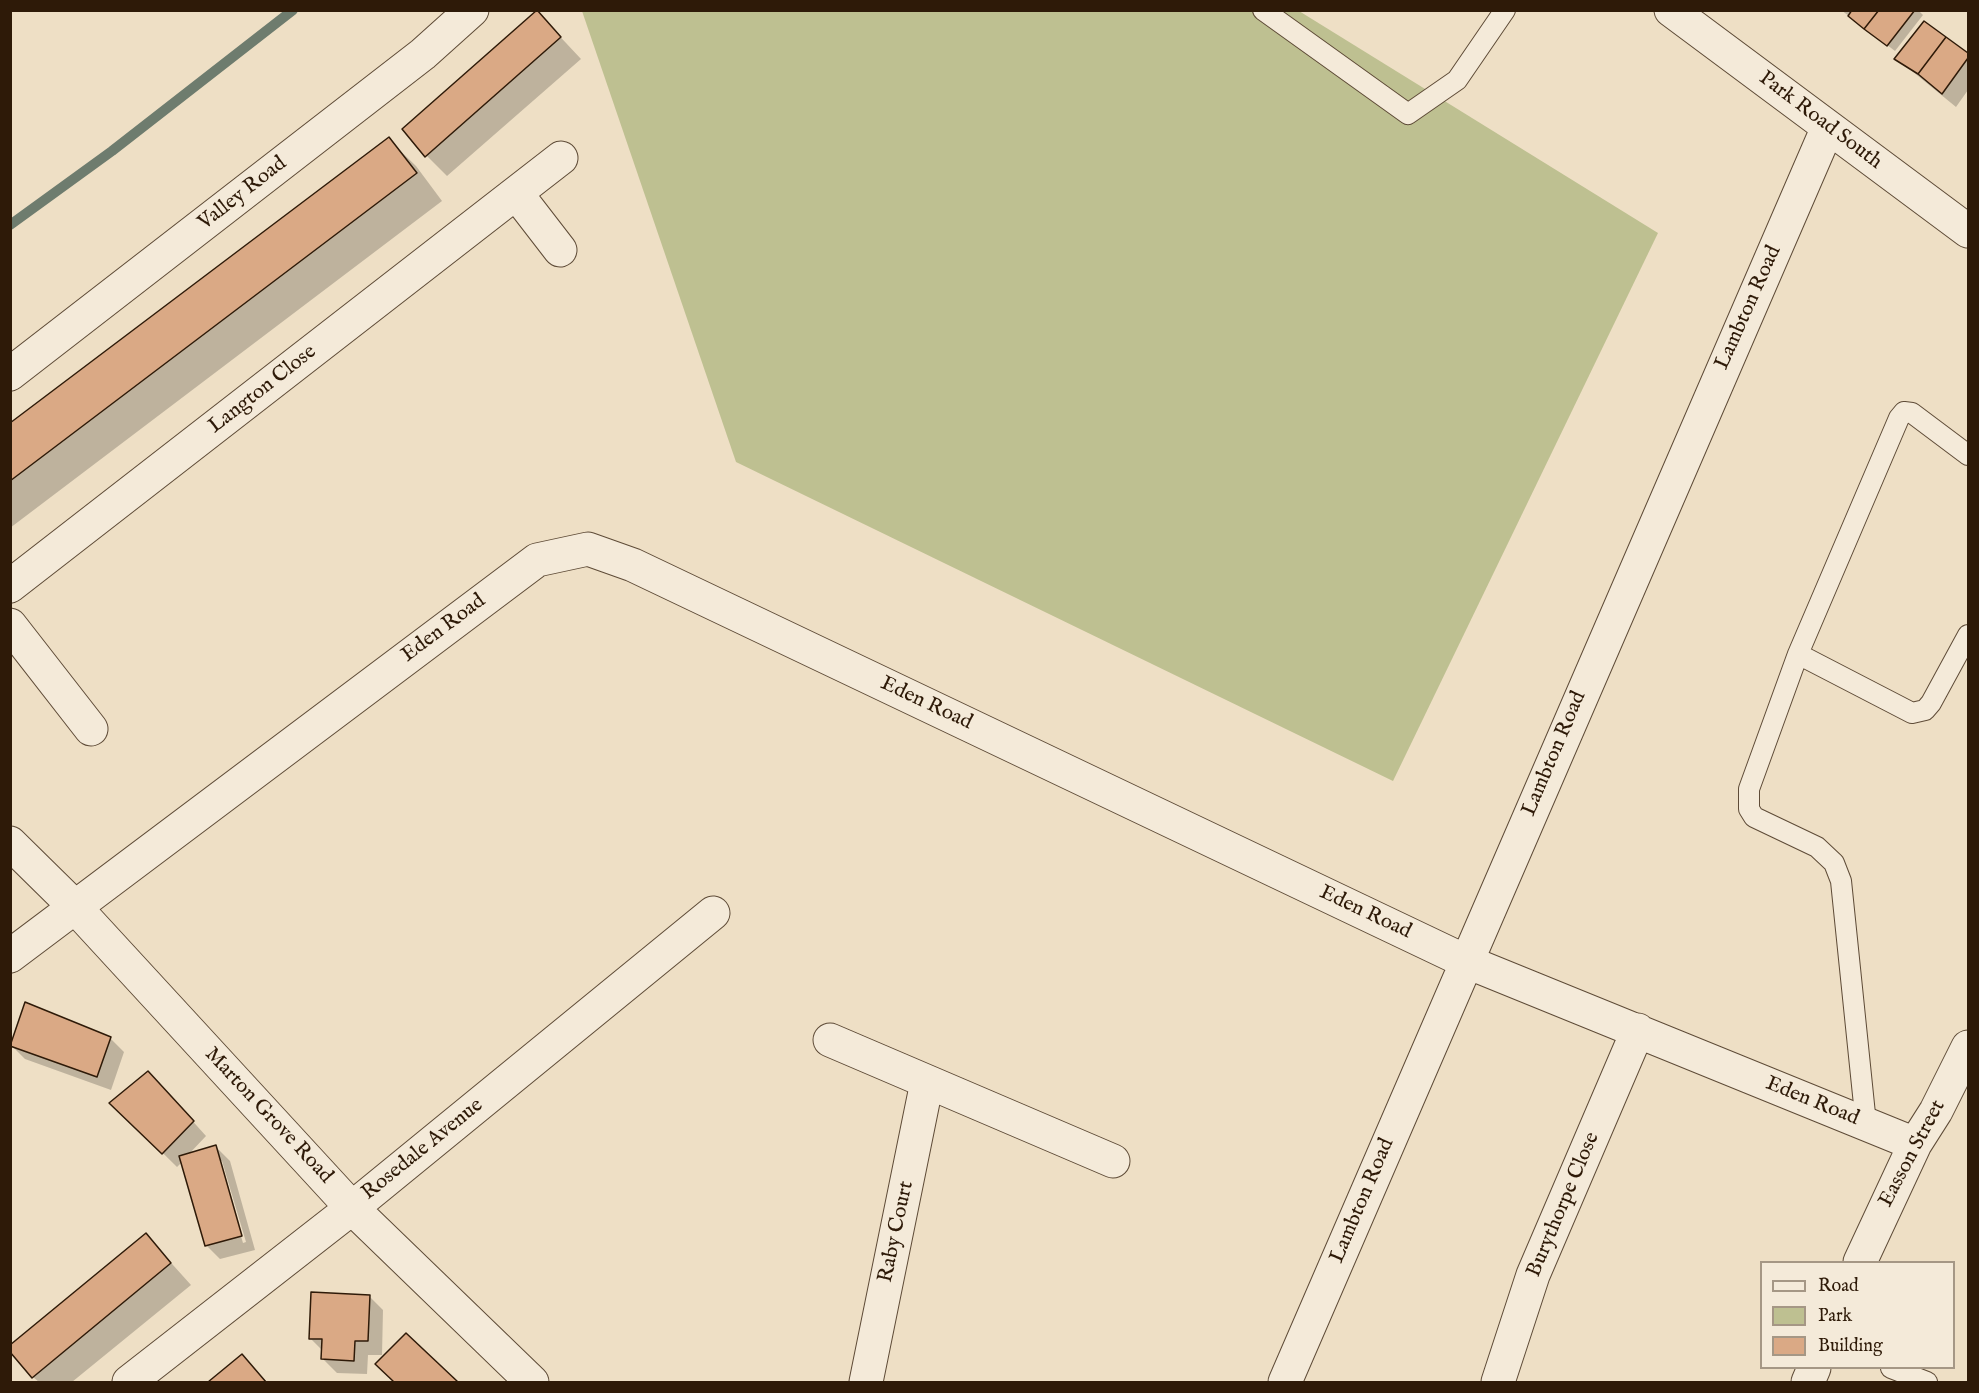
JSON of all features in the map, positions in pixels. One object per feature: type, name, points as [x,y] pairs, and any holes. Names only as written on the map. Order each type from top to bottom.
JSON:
[{"type":"street","name":"Valley Road","points":[[10,374],[423,54],[472,10]]},
{"type":"street","name":"Park Road South","points":[[1671,10],[1968,231]]},
{"type":"street","name":"Lambton Road","points":[[1285,1383],[1465,961],[1828,127]]},
{"type":"street","name":"Langton Close","points":[[10,586],[561,158]]},
{"type":"street","points":[[516,193],[560,250]]},
{"type":"street","name":"Eden Road","points":[[10,956],[537,560],[588,549],[633,565],[1465,961],[1915,1144]]},
{"type":"street","points":[[10,625],[92,729]]},
{"type":"street","name":"Marton Grove Road","points":[[10,843],[74,906],[352,1208],[532,1383]]},
{"type":"street","name":"Rosedale Avenue","points":[[129,1383],[352,1208],[713,913]]},
{"type":"street","name":"Burythorpe Close","points":[[1498,1383],[1533,1275],[1638,1030]]},
{"type":"street","points":[[830,1040],[1113,1161]]},
{"type":"street","name":"Easson Street","points":[[1861,1261],[1915,1144],[1936,1111],[1968,1047]]},
{"type":"street","name":"Raby Court","points":[[866,1383],[927,1082]]},
{"type":"street","points":[[1808,1383],[1814,1369]]},
{"type":"lane","points":[[1263,10],[1408,114],[1457,80],[1505,10]]},
{"type":"lane","points":[[1866,1124],[1841,881],[1834,863],[1817,847],[1754,817],[1749,809],[1749,789],[1798,654],[1899,418],[1904,412],[1912,413],[1968,455]]},
{"type":"lane","points":[[1798,654],[1912,713],[1924,710],[1931,703],[1968,635]]},
{"type":"lane","points":[[1893,1369],[1927,1383]]},
{"type":"green space","points":[[582,11],[1299,11],[1658,233],[1393,781],[736,462]]},
{"type":"building","points":[[537,10],[561,37],[425,157],[402,129]]},
{"type":"building","points":[[1852,10],[1879,10],[1864,29],[1848,16]]},
{"type":"building","points":[[1879,10],[1915,10],[1887,46],[1864,29]]},
{"type":"building","points":[[1924,21],[1946,37],[1918,74],[1894,59]]},
{"type":"building","points":[[1946,37],[1968,53],[1968,58],[1942,94],[1918,74]]},
{"type":"building","points":[[389,137],[417,173],[10,481],[10,423]]},
{"type":"building","points":[[25,1002],[111,1037],[97,1077],[10,1046]]},
{"type":"building","points":[[148,1071],[194,1121],[162,1154],[109,1103]]},
{"type":"building","points":[[216,1145],[242,1236],[205,1246],[179,1156]]},
{"type":"building","points":[[146,1233],[171,1263],[32,1378],[10,1352],[10,1345]]},
{"type":"building","points":[[311,1292],[370,1295],[368,1341],[355,1341],[354,1361],[321,1359],[322,1339],[309,1339]]},
{"type":"building","points":[[406,1333],[458,1382],[394,1382],[375,1364]]},
{"type":"building","points":[[242,1354],[266,1382],[208,1382]]},
{"type":"waterway","points":[[10,225],[112,151],[293,10]]}]
